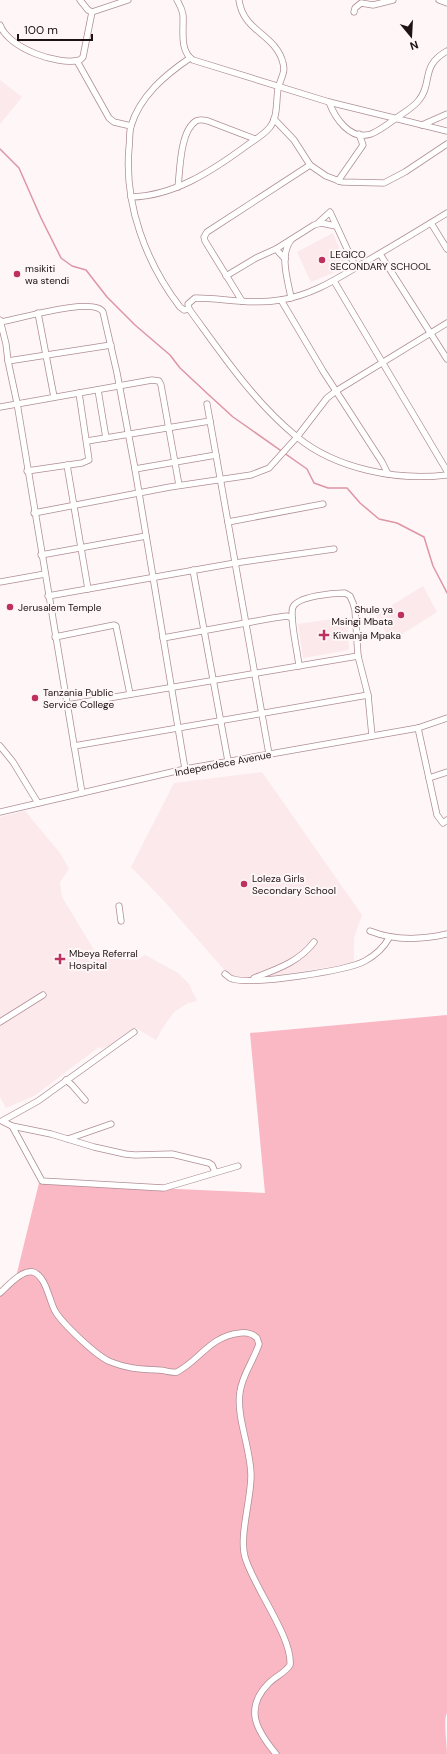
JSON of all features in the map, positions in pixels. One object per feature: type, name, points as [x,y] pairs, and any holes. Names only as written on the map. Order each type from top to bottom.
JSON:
[{"type":"street","points":[[80,0],[88,10],[92,12]]},
{"type":"street","points":[[92,12],[128,0]]},
{"type":"street","points":[[177,0],[183,14],[184,47],[190,58],[278,87],[330,102],[447,131]]},
{"type":"street","points":[[131,197],[155,195],[178,187],[216,166],[270,127],[274,119],[278,87],[284,68],[280,54],[272,43],[244,18],[240,9],[239,0]]},
{"type":"street","points":[[354,12],[361,3],[373,5],[393,0]]},
{"type":"street","points":[[439,0],[447,3]]},
{"type":"street","points":[[0,25],[7,37],[22,47],[56,60],[72,62],[80,60],[83,57],[92,12]]},
{"type":"street","points":[[330,102],[335,116],[344,126],[359,134],[370,135],[418,101],[423,92],[431,65],[440,55],[447,51]]},
{"type":"street","points":[[189,309],[184,310],[180,307],[155,268],[140,232],[131,197],[128,169],[131,126],[139,109],[155,85],[173,69],[190,58]]},
{"type":"street","points":[[76,61],[109,118],[114,122],[131,126]]},
{"type":"street","points":[[422,125],[447,114]]},
{"type":"street","points":[[274,119],[294,140],[310,165],[326,176],[338,181],[368,183],[384,182],[406,172],[447,144]]},
{"type":"street","points":[[178,187],[182,149],[190,127],[196,121],[208,121],[255,139]]},
{"type":"street","points":[[338,181],[363,145],[359,134]]},
{"type":"street","points":[[242,301],[204,237],[207,232],[310,165]]},
{"type":"street","points":[[226,276],[256,258],[276,249],[318,223],[330,212],[356,268]]},
{"type":"street","points":[[447,213],[334,281],[309,292],[281,300],[256,302],[195,298],[190,301],[189,309],[248,388],[297,437],[339,461],[388,474],[407,477],[447,475]]},
{"type":"street","points":[[318,223],[336,226]]},
{"type":"street","points":[[431,223],[447,249]]},
{"type":"street","points":[[291,298],[285,259],[287,247],[294,237]]},
{"type":"street","points":[[276,249],[285,259]]},
{"type":"street","points":[[380,254],[447,359]]},
{"type":"street","points":[[334,281],[447,471]]},
{"type":"street","points":[[281,300],[388,474]]},
{"type":"street","points":[[82,793],[27,472],[17,403],[8,362],[6,344],[0,321],[52,310],[85,306],[97,306],[101,308],[103,312],[111,344],[135,469],[185,769]]},
{"type":"street","points":[[38,313],[54,397]]},
{"type":"street","points":[[34,513],[179,485],[221,480],[257,473],[269,468],[297,437],[327,398],[382,362],[447,323]]},
{"type":"street","points":[[8,362],[111,344]]},
{"type":"street","points":[[0,407],[152,380],[159,381],[162,385],[179,485]]},
{"type":"street","points":[[98,390],[106,438]]},
{"type":"street","points":[[27,472],[88,461],[87,442],[79,393]]},
{"type":"street","points":[[207,404],[269,754]]},
{"type":"street","points":[[87,442],[210,421]]},
{"type":"street","points":[[135,469],[216,455]]},
{"type":"street","points":[[67,465],[88,589]]},
{"type":"street","points":[[228,522],[323,504]]},
{"type":"street","points":[[41,555],[146,536]]},
{"type":"street","points":[[48,596],[235,562],[334,549]]},
{"type":"street","points":[[193,570],[228,761]]},
{"type":"street","points":[[0,582],[44,574]]},
{"type":"street","points":[[300,666],[292,618],[293,606],[297,602],[311,597],[346,593],[350,596],[355,610],[358,656],[368,695],[372,736]]},
{"type":"street","points":[[163,638],[286,616],[292,618]]},
{"type":"street","points":[[55,637],[114,625],[116,626],[130,694]]},
{"type":"street","points":[[67,705],[358,656]]},
{"type":"street","points":[[74,746],[368,695]]},
{"type":"street","name":"Independece Avenue","points":[[0,812],[185,769],[418,728],[447,718]]},
{"type":"street","points":[[418,728],[437,815],[443,823],[447,820]]},
{"type":"street","points":[[1,748],[13,762],[38,803]]},
{"type":"street","points":[[429,778],[447,772]]},
{"type":"street","points":[[119,906],[120,921]]},
{"type":"street","points":[[370,931],[389,938],[421,938],[447,934]]},
{"type":"street","points":[[225,974],[233,979],[251,980],[290,977],[345,968],[359,964],[372,956],[389,938]]},
{"type":"street","points":[[251,980],[293,961],[304,954],[314,942]]},
{"type":"street","points":[[0,1022],[43,995]]},
{"type":"street","points":[[1,1120],[38,1101],[134,1032]]},
{"type":"street","points":[[66,1080],[86,1100]]},
{"type":"street","points":[[1,1120],[12,1126],[130,1155],[165,1153],[187,1156],[209,1163],[216,1172]]},
{"type":"street","points":[[68,1140],[111,1124]]},
{"type":"street","points":[[12,1126],[41,1179],[45,1182],[164,1188],[238,1166]]},
{"type":"street","points":[[0,1293],[17,1278],[26,1273],[30,1272],[37,1274],[42,1280],[55,1311],[71,1331],[107,1360],[137,1370],[177,1372],[200,1353],[222,1338],[237,1333],[247,1333],[257,1338],[259,1344],[241,1387],[239,1399],[251,1472],[244,1548],[248,1565],[282,1635],[290,1656],[290,1665],[266,1686],[258,1698],[255,1710],[255,1720],[258,1729],[276,1754]]},
{"type":"shaded area","points":[[0,80],[22,97],[0,124]]},
{"type":"shaded area","name":"LEGICO SECONDARY SCHOOL","points":[[333,233],[347,267],[311,282],[297,252]]},
{"type":"shaded area","points":[[423,586],[437,612],[391,641],[376,615]]},
{"type":"shaded area","name":"Kiwanja Mpaka","points":[[347,617],[349,650],[303,658],[298,624]]},
{"type":"shaded area","name":"Loleza Girls Secondary School","points":[[262,772],[362,915],[354,938],[354,963],[235,982],[164,901],[131,867],[174,783]]},
{"type":"shaded area","name":"Mbeya Referral Hospital","points":[[25,811],[60,853],[69,869],[60,882],[62,897],[99,958],[137,960],[145,955],[178,973],[189,984],[197,1001],[188,1003],[174,1012],[156,1040],[136,1028],[111,1045],[101,1049],[99,1047],[34,1096],[6,1108],[0,1097],[0,817]]},
{"type":"shaded area","points":[[447,1015],[447,1713],[445,1726],[447,1754],[0,1754],[0,1291],[14,1285],[39,1183],[265,1193],[250,1033]]},
{"type":"waterway","points":[[0,149],[19,168],[41,218],[61,258],[72,266],[86,270],[107,297],[135,325],[170,355],[180,368],[233,417],[307,469],[314,483],[328,488],[347,488],[360,503],[379,519],[397,523],[424,537],[433,566],[447,593]]},
{"type":"place","name":"LEGICO SECONDARY SCHOOL","points":[[322,260]]},
{"type":"place","name":"msikiti wa stendi","points":[[17,274]]},
{"type":"place","name":"Jerusalem Temple","points":[[10,607]]},
{"type":"place","name":"Shule ya Msingi Mbata","points":[[401,615]]},
{"type":"place","name":"Kiwanja Mpaka","points":[[324,635]]},
{"type":"place","name":"Tanzania Public Service College","points":[[35,698]]},
{"type":"place","name":"Loleza Girls Secondary School","points":[[244,884]]},
{"type":"place","name":"Mbeya Referral Hospital","points":[[60,959]]}]
